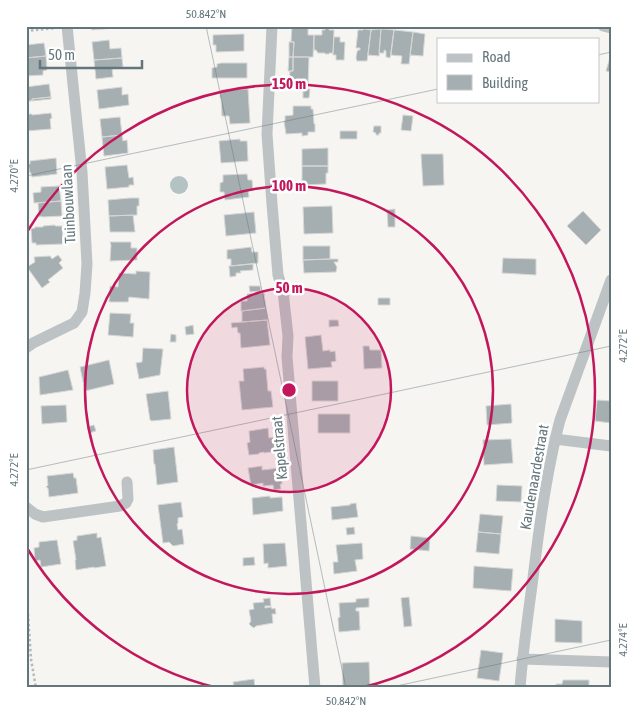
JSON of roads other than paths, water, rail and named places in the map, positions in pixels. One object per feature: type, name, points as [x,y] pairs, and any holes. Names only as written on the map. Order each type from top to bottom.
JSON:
[{"type":"street","name":"Kapelstraat","points":[[272,26],[268,134],[272,204],[278,276],[283,291],[288,336],[287,357],[315,688]]},
{"type":"street","points":[[603,26],[611,28]]},
{"type":"street","name":"Tuinbouwlaan","points":[[26,348],[74,323],[82,312],[85,293],[87,264],[82,172],[67,27]]},
{"type":"street","name":"Kaudenaardestraat","points":[[520,688],[522,659],[542,510],[555,439],[560,420],[611,280]]},
{"type":"street","points":[[555,439],[611,446]]},
{"type":"street","points":[[26,508],[34,514],[43,517],[120,506],[126,503],[128,499],[127,482]]},
{"type":"street","points":[[522,659],[611,662]]}]
